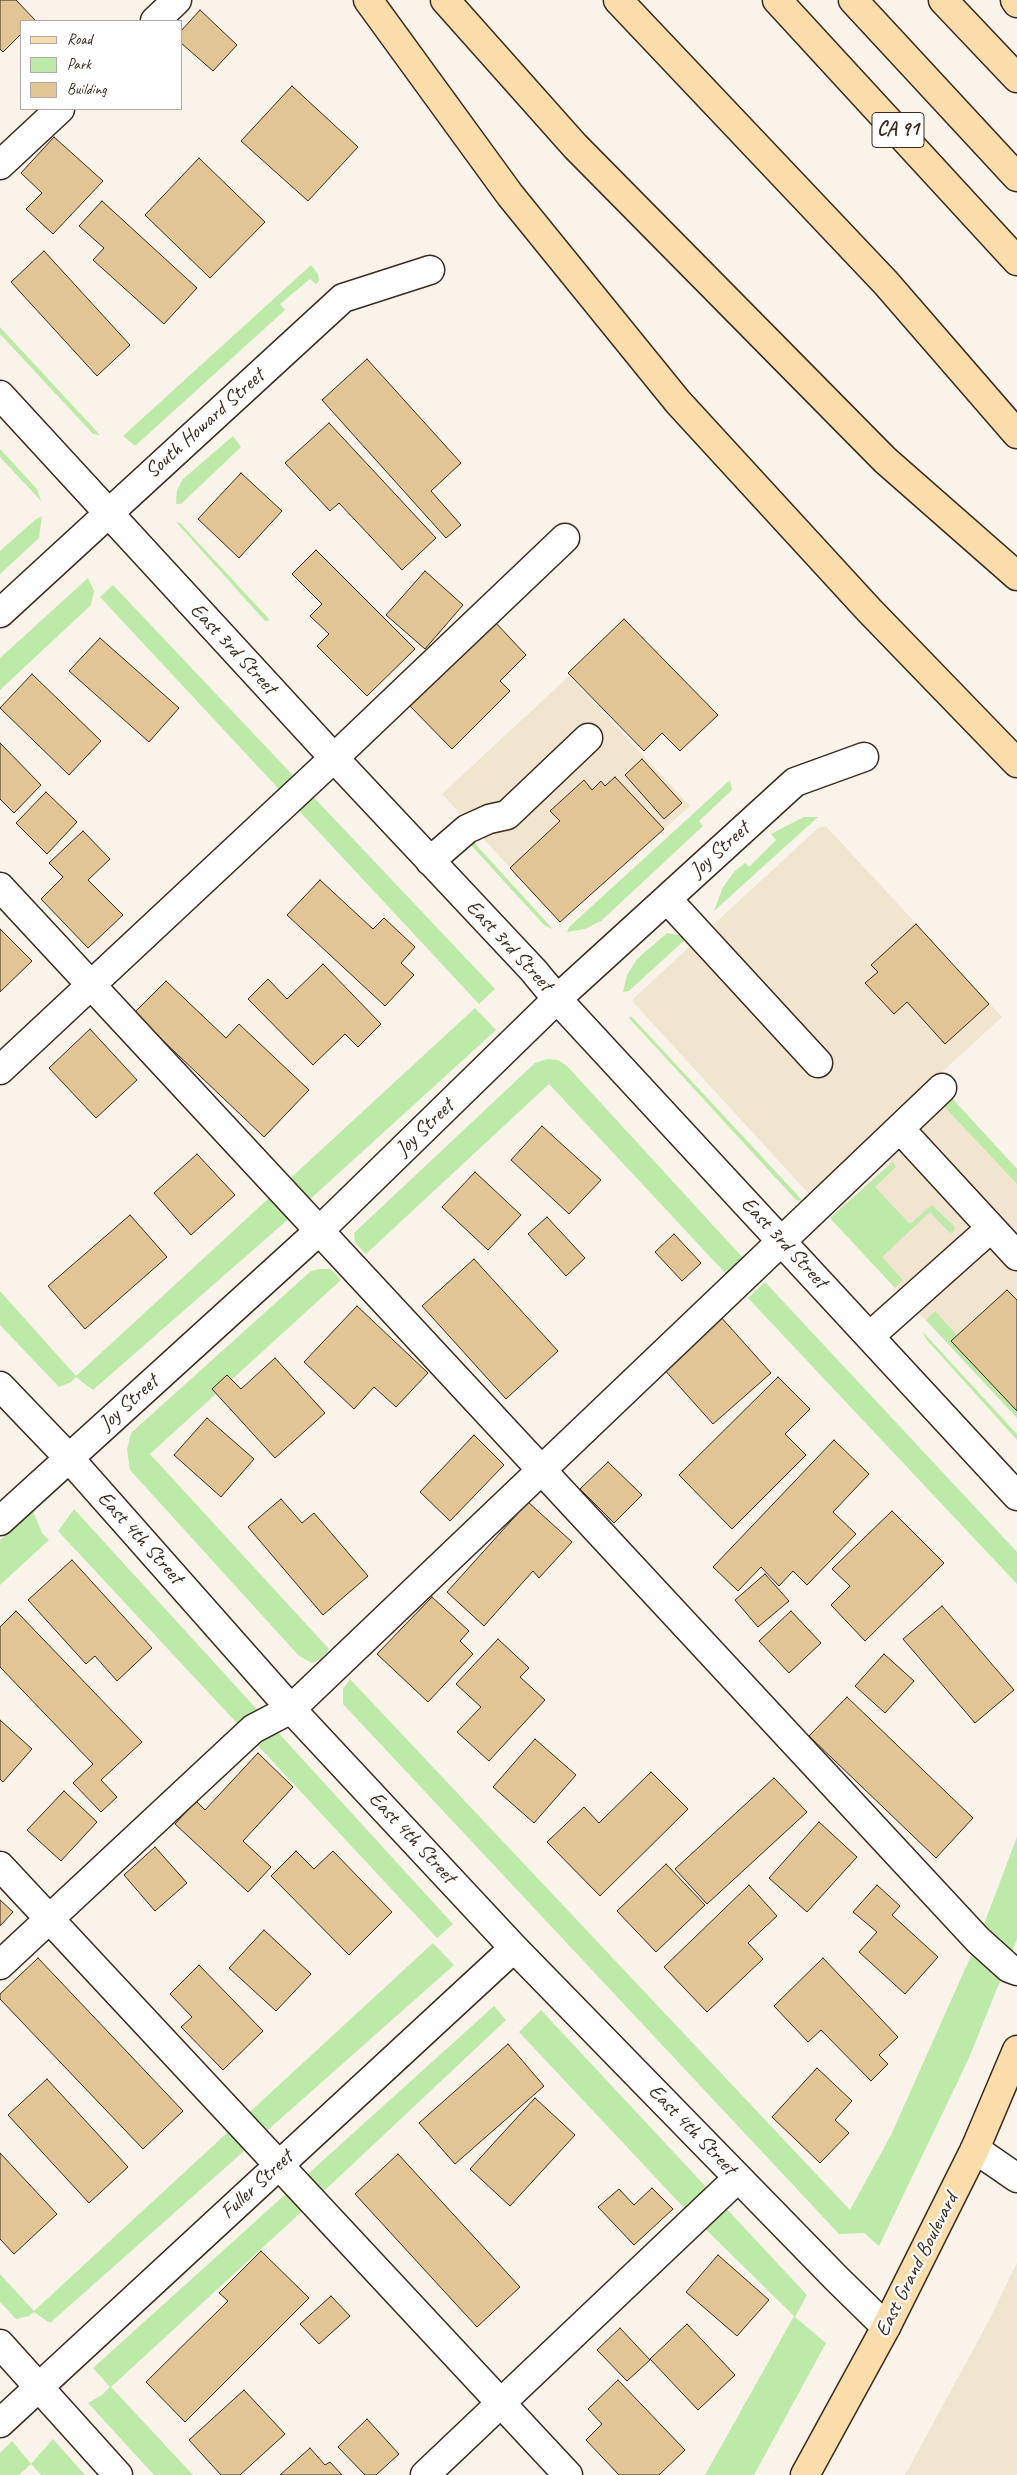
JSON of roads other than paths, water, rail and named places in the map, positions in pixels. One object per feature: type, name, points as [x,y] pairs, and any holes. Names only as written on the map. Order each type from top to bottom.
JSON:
[{"type":"main road","points":[[368,0],[510,194],[678,402],[869,610],[1017,763]]},
{"type":"main road","points":[[445,0],[575,146],[878,453],[1017,576]]},
{"type":"main road","points":[[618,0],[886,282],[1017,434]]},
{"type":"main road","name":"CA 91","points":[[777,0],[1017,261]]},
{"type":"main road","points":[[853,0],[1017,177]]},
{"type":"main road","points":[[943,0],[1017,78]]},
{"type":"main road","name":"East Grand Boulevard","points":[[805,2475],[886,2327],[975,2149],[1017,2050]]},
{"type":"street","points":[[156,20],[178,0]]},
{"type":"street","points":[[0,165],[59,110]]},
{"type":"street","name":"South Howard Street","points":[[0,614],[108,512],[343,298],[430,270]]},
{"type":"street","name":"East 3rd Street","points":[[0,395],[1017,1496]]},
{"type":"street","points":[[0,1070],[334,758],[565,538]]},
{"type":"street","points":[[430,862],[467,829],[489,819],[507,815],[588,738]]},
{"type":"street","name":"Joy Street","points":[[0,1521],[320,1230],[557,999],[795,782],[864,757]]},
{"type":"street","points":[[0,886],[978,1940],[1009,1968],[1017,1971]]},
{"type":"street","points":[[667,900],[818,1063]]},
{"type":"street","points":[[0,1965],[253,1729],[291,1709],[942,1088]]},
{"type":"street","points":[[900,1129],[1017,1256]]},
{"type":"street","points":[[870,1336],[991,1228]]},
{"type":"street","name":"East 4th Street","points":[[0,1386],[69,1458],[291,1709],[514,1948],[886,2327]]},
{"type":"street","points":[[0,1866],[568,2475]]},
{"type":"street","name":"Fuller Street","points":[[0,2423],[514,1948]]},
{"type":"street","points":[[975,2149],[1017,2178]]},
{"type":"street","points":[[425,2475],[738,2178]]},
{"type":"street","points":[[0,2344],[118,2475]]}]
